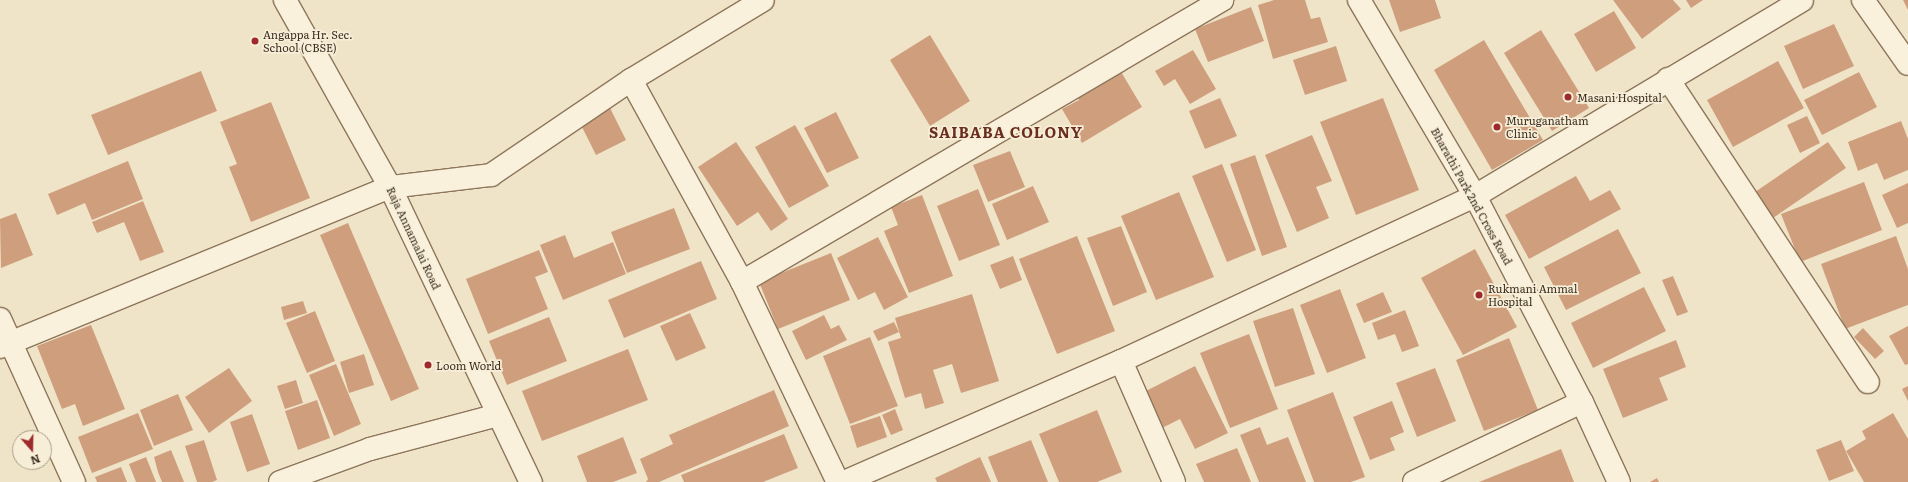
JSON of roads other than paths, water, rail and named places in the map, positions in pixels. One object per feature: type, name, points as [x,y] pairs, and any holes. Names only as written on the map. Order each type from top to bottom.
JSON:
[{"type":"street","name":"Raja Annamalai Road","points":[[285,0],[390,187],[531,482]]},
{"type":"street","points":[[5,345],[390,187],[491,176],[631,80],[763,0]]},
{"type":"street","points":[[742,282],[1222,0]]},
{"type":"street","name":"Bharathi Park 2nd Cross Road","points":[[1359,0],[1475,196],[1582,402],[1620,482]]},
{"type":"street","points":[[844,482],[1121,361],[1475,196],[1802,0]]},
{"type":"street","points":[[1863,0],[1908,64]]},
{"type":"street","points":[[1668,79],[1868,382]]},
{"type":"street","points":[[631,80],[742,282],[838,482]]},
{"type":"street","points":[[0,319],[5,345],[74,482]]},
{"type":"street","points":[[1121,361],[1174,482]]},
{"type":"street","points":[[1414,482],[1582,402]]},
{"type":"street","points":[[280,482],[370,448],[498,415]]},
{"type":"place","name":"Angappa Hr. Sec. School (CBSE)","points":[[255,41]]},
{"type":"place","name":"Masani Hospital","points":[[1568,97]]},
{"type":"place","name":"Muruganatham Clinic","points":[[1497,127]]},
{"type":"place","name":"Rukmani Ammal Hospital","points":[[1479,295]]},
{"type":"place","name":"Loom World","points":[[428,365]]},
{"type":"district","name":"SAIBABA COLONY","points":[[1006,132]]}]
